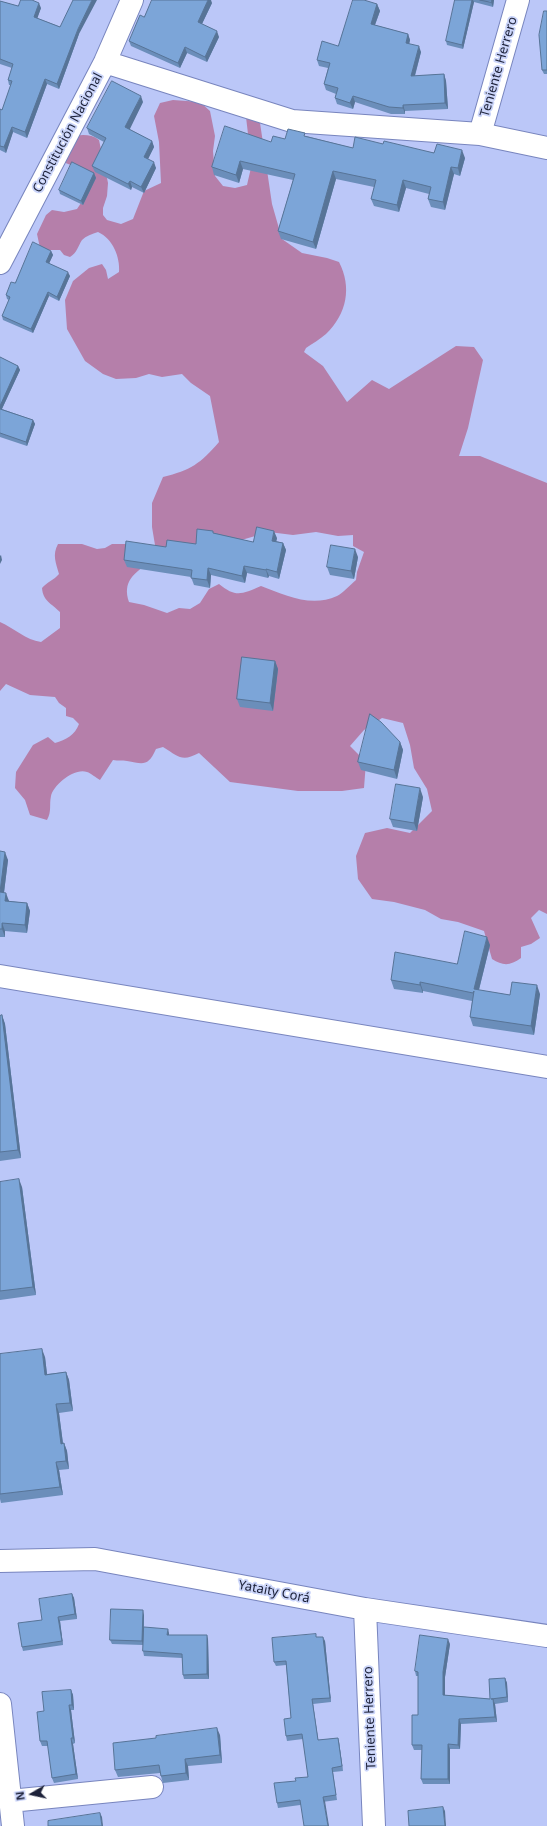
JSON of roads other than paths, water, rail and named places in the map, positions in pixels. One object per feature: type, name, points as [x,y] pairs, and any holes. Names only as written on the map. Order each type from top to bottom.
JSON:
[{"type":"street","name":"Constitución Nacional","points":[[0,263],[105,62],[132,0]]},
{"type":"street","name":"Teniente Herrero","points":[[480,134],[518,0]]},
{"type":"street","points":[[105,62],[292,121],[480,134],[547,148]]},
{"type":"street","points":[[0,976],[547,1067]]},
{"type":"street","name":"Yataity Corá","points":[[0,1561],[95,1559],[365,1609],[547,1636]]},
{"type":"street","name":"Teniente Herrero","points":[[365,1609],[374,1826]]},
{"type":"street","points":[[0,1704],[13,1826]]},
{"type":"street","points":[[10,1801],[152,1787]]}]
